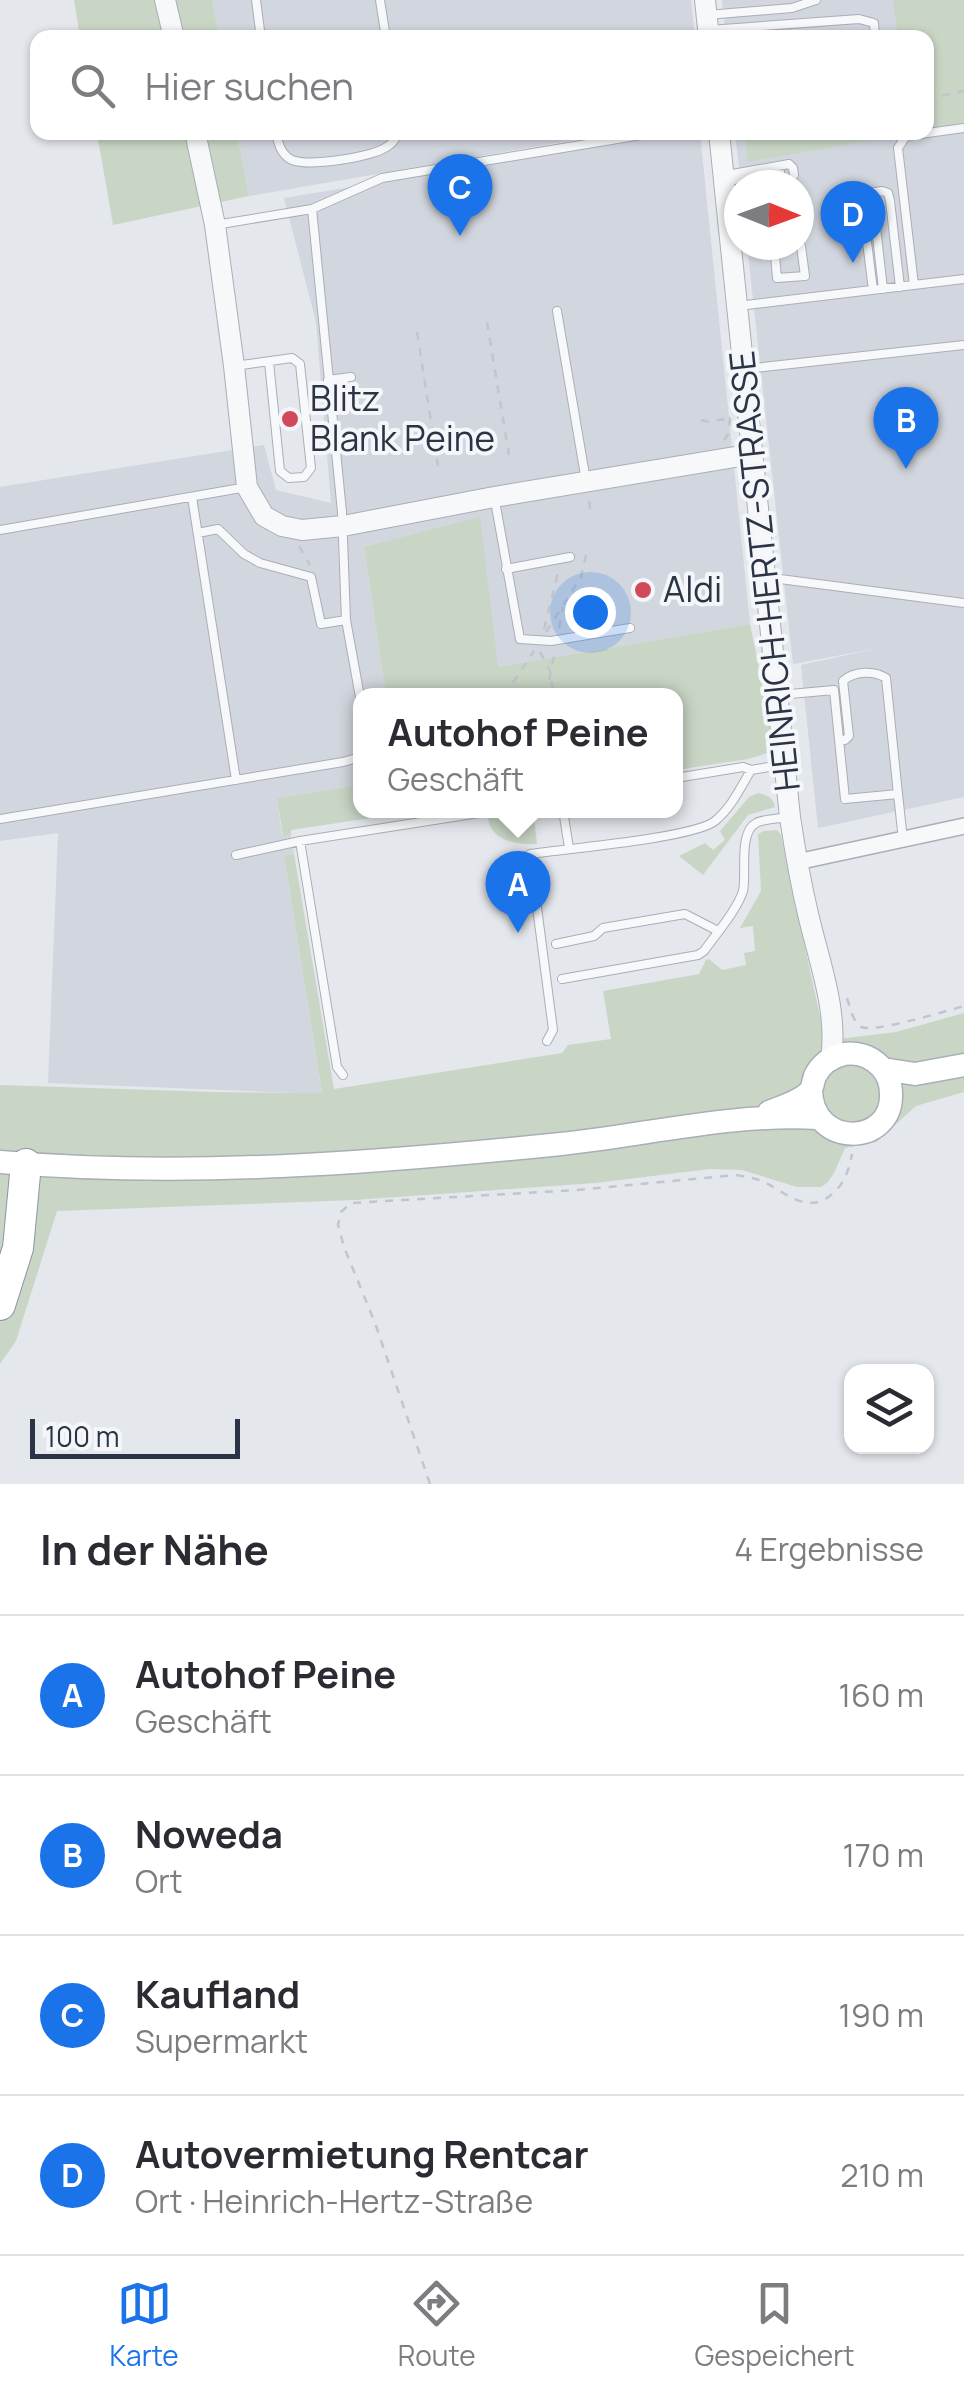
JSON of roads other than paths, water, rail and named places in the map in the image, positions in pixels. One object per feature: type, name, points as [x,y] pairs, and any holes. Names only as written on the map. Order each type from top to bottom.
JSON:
[{"type":"highway","points":[[1,1301],[18,1248],[20,1224],[13,1163]]},
{"type":"highway","points":[[0,1190],[12,1204],[20,1224]]},
{"type":"main road","points":[[859,1054],[883,1070],[891,1101],[873,1128],[852,1134],[833,1130],[818,1118],[810,1090],[817,1072],[831,1059],[859,1054]]},
{"type":"main road","points":[[883,1070],[915,1074],[955,1067]]},
{"type":"main road","points":[[891,1101],[917,1081],[955,1067]]},
{"type":"main road","points":[[753,1117],[786,1105],[810,1090]]},
{"type":"main road","points":[[13,1163],[132,1170],[265,1167],[563,1144],[753,1117],[818,1118]]},
{"type":"street","points":[[165,0],[172,30]]},
{"type":"street","points":[[197,140],[216,225],[246,487],[264,516],[282,526],[302,530],[343,526],[753,454]]},
{"type":"street","name":"HEINRICH-HERTZ-STRASSE","points":[[724,170],[726,140]]},
{"type":"street","name":"HEINRICH-HERTZ-STRASSE","points":[[733,260],[797,862],[841,1009],[842,1033],[859,1054]]},
{"type":"street","points":[[797,862],[964,826]]},
{"type":"street","name":"HEINRICH-HERTZ-STRASSE","points":[[831,1059],[841,1009]]},
{"type":"lane","points":[[256,0],[261,30]]},
{"type":"lane","points":[[380,0],[385,30]]},
{"type":"lane","points":[[708,21],[792,8],[816,0]]},
{"type":"lane","points":[[708,21],[859,19],[874,23],[874,30]]},
{"type":"lane","points":[[934,132],[964,128]]},
{"type":"lane","points":[[279,140],[283,153],[292,160],[312,162],[368,155],[386,148],[392,140]]},
{"type":"lane","points":[[216,225],[312,209],[382,178],[611,140]]},
{"type":"lane","points":[[903,140],[898,148],[914,285]]},
{"type":"lane","points":[[761,170],[789,164],[793,170]]},
{"type":"lane","points":[[780,166],[780,170]]},
{"type":"lane","points":[[878,290],[862,194],[872,192],[888,193],[900,287]]},
{"type":"lane","points":[[312,209],[343,526],[346,620],[358,688]]},
{"type":"lane","points":[[775,260],[777,278],[804,276],[802,260]]},
{"type":"lane","points":[[738,306],[964,279]]},
{"type":"lane","points":[[557,312],[586,481]]},
{"type":"lane","points":[[745,369],[964,345]]},
{"type":"lane","points":[[234,366],[292,358],[300,364],[311,468],[304,477],[289,478],[280,471],[269,362]]},
{"type":"lane","points":[[328,380],[351,377]]},
{"type":"lane","points":[[336,448],[359,445]]},
{"type":"lane","points":[[0,530],[246,487]]},
{"type":"lane","points":[[192,496],[236,780]]},
{"type":"lane","points":[[494,497],[520,639],[551,641],[630,628]]},
{"type":"lane","points":[[198,533],[218,529],[244,554],[260,563],[313,578],[321,624],[346,620]]},
{"type":"lane","points":[[506,569],[566,558]]},
{"type":"lane","points":[[766,582],[780,579],[964,603]]},
{"type":"lane","points":[[839,740],[849,736],[843,681],[850,675],[877,672],[886,678],[903,840]]},
{"type":"lane","points":[[778,695],[834,690],[845,799],[898,794]]},
{"type":"lane","points":[[0,820],[353,759]]},
{"type":"lane","points":[[683,777],[785,765]]},
{"type":"lane","points":[[547,1041],[553,1030],[530,854],[686,832],[713,823],[752,770]]},
{"type":"lane","points":[[562,979],[704,951],[742,896],[749,830],[755,823],[790,817]]},
{"type":"lane","points":[[236,855],[447,818]]},
{"type":"lane","points":[[563,818],[569,848]]},
{"type":"lane","points":[[300,841],[337,1067],[343,1076]]},
{"type":"lane","points":[[556,944],[594,936],[603,928],[685,914],[718,931]]},
{"type":"place","name":"Kaufland","points":[[460,236]]},
{"type":"place","name":"Autovermietung Rentcar","points":[[853,263]]},
{"type":"place","name":"Blitz Blank Peine","points":[[290,419]]},
{"type":"place","name":"Noweda","points":[[906,469]]},
{"type":"place","name":"Aldi","points":[[643,590]]},
{"type":"place","name":"Autohof Peine","points":[[518,933]]}]
